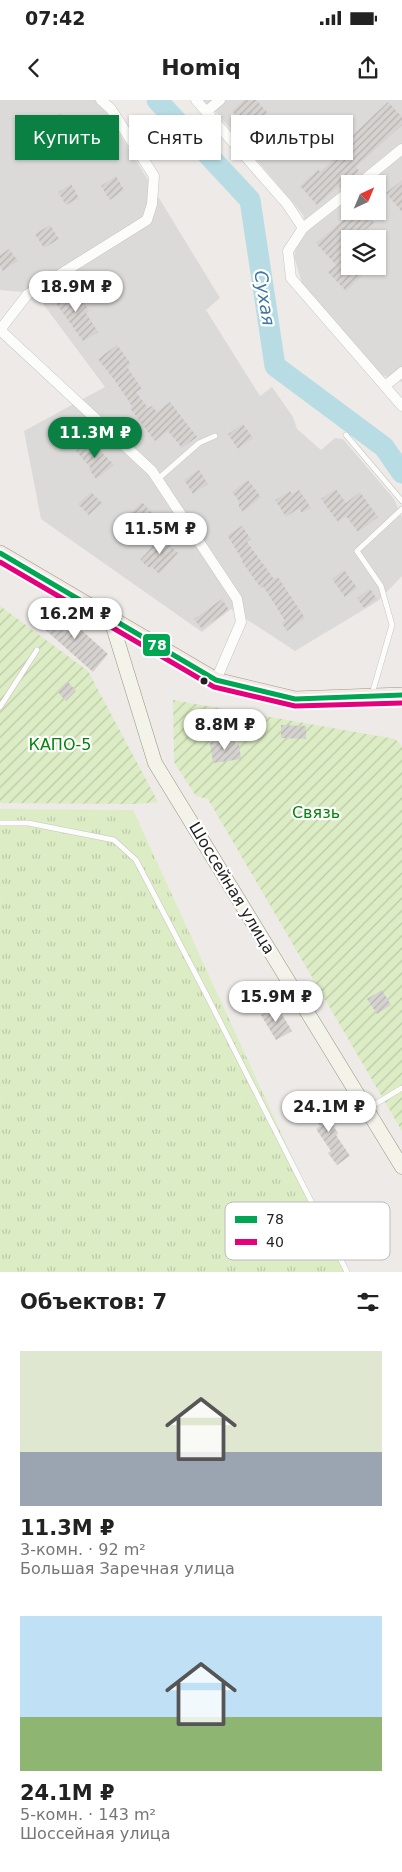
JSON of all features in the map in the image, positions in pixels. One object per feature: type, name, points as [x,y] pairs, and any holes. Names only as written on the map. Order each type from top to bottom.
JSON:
[{"type":"main road","points":[[0,553],[216,680],[295,698],[402,695]]},
{"type":"street","points":[[101,100],[111,109],[154,176],[152,204],[147,220],[27,295],[0,330],[152,471],[237,599],[241,622],[216,680]]},
{"type":"street","points":[[196,100],[287,204],[303,228]]},
{"type":"street","points":[[207,111],[220,100]]},
{"type":"street","points":[[370,175],[402,150]]},
{"type":"street","points":[[341,198],[303,228],[288,251],[291,278],[402,406]]},
{"type":"street","points":[[385,386],[402,372]]},
{"type":"street","name":"Шоссейная улица","points":[[111,620],[155,763],[402,1167]]},
{"type":"lane","points":[[346,435],[402,501]]},
{"type":"lane","points":[[158,479],[199,443],[215,436]]},
{"type":"lane","points":[[372,696],[392,625],[382,586],[357,550],[402,509]]},
{"type":"lane","points":[[0,707],[37,650]]},
{"type":"lane","points":[[0,823],[28,823],[114,840],[136,860],[311,1202]]},
{"type":"lane","points":[[367,1110],[402,1088]]},
{"type":"lane","points":[[340,1260],[346,1272]]},
{"type":"shaded area","points":[[0,100],[96,100],[108,115],[15,115],[15,160],[119,160],[119,133],[129,149],[129,160],[136,160],[220,298],[206,310],[260,396],[272,387],[293,417],[297,429],[321,450],[335,438],[343,439],[394,499],[402,517],[402,576],[378,601],[295,651],[231,609],[202,632],[41,519],[24,431],[105,387],[35,293],[0,290]]},
{"type":"shaded area","points":[[201,100],[402,100],[402,382],[379,374],[303,287],[294,256],[304,216],[257,160],[353,160],[353,115],[231,115],[231,130],[221,118],[221,115]]},
{"type":"green space","name":"КАПО-5","points":[[0,606],[88,671],[158,802],[136,804],[0,803]]},
{"type":"green space","name":"Связь","points":[[173,700],[395,739],[402,746],[402,1131],[208,799],[196,796],[174,762]]},
{"type":"green space","points":[[0,809],[133,810],[313,1202],[225,1202],[225,1260],[339,1260],[345,1272],[0,1272]]},
{"type":"building","points":[[244,100],[256,100],[268,113],[266,115],[236,115],[232,111]]},
{"type":"building","points":[[388,102],[402,117],[402,125],[356,167],[359,171],[355,175],[341,175],[341,188],[339,186],[317,205],[300,186],[318,169],[320,172],[333,160],[353,160],[353,135]]},
{"type":"building","points":[[116,176],[124,190],[110,200],[101,186]]},
{"type":"building","points":[[402,180],[402,212],[386,193]]},
{"type":"building","points":[[71,184],[79,198],[66,205],[58,192]]},
{"type":"building","points":[[343,220],[372,220],[374,223],[365,230],[341,230],[341,275],[363,275],[346,291],[328,272],[336,265],[316,243]]},
{"type":"building","points":[[50,225],[59,239],[44,248],[35,234]]},
{"type":"building","points":[[9,249],[18,261],[3,271],[0,266],[0,255]]},
{"type":"building","points":[[72,285],[89,310],[86,313],[98,332],[83,341],[53,299]]},
{"type":"building","points":[[117,345],[131,364],[127,367],[142,389],[136,392],[148,408],[152,406],[157,412],[170,402],[197,437],[182,448],[168,431],[155,441],[130,408],[132,406],[98,359]]},
{"type":"building","points":[[243,424],[253,438],[238,449],[228,434]]},
{"type":"building","points":[[87,441],[92,446],[94,444],[114,465],[96,479],[89,469],[91,468],[76,451]]},
{"type":"building","points":[[199,470],[208,484],[193,494],[184,480]]},
{"type":"building","points":[[248,480],[261,497],[243,512],[239,507],[239,501],[232,492]]},
{"type":"building","points":[[336,489],[346,503],[360,492],[378,517],[358,532],[346,516],[338,522],[321,499]]},
{"type":"building","points":[[299,490],[311,508],[302,513],[299,508],[286,517],[275,500],[290,491],[292,494]]},
{"type":"building","points":[[91,492],[102,503],[89,515],[78,504]]},
{"type":"building","points":[[142,502],[153,514],[140,526],[129,514]]},
{"type":"building","points":[[242,526],[251,539],[247,542],[274,579],[278,577],[305,618],[287,631],[282,623],[285,621],[272,600],[263,586],[261,588],[242,562],[227,535]]},
{"type":"building","points":[[162,536],[172,544],[170,546],[178,553],[159,574],[151,566],[149,568],[140,560]]},
{"type":"building","points":[[344,570],[357,588],[345,597],[332,579]]},
{"type":"building","points":[[370,589],[377,599],[364,608],[357,598]]},
{"type":"building","points":[[222,599],[229,610],[202,629],[194,619]]},
{"type":"building","points":[[57,608],[108,654],[93,672],[41,626]]},
{"type":"building","points":[[68,682],[76,691],[66,701],[58,692]]},
{"type":"building","points":[[281,725],[306,726],[306,739],[281,738]]},
{"type":"building","points":[[235,739],[235,745],[239,744],[241,759],[213,763],[210,742]]},
{"type":"building","points":[[382,990],[391,1005],[377,1014],[367,999]]},
{"type":"building","points":[[277,1006],[292,1031],[276,1040],[261,1015]]},
{"type":"building","points":[[322,1100],[331,1112],[327,1116],[338,1133],[336,1135],[350,1156],[337,1165],[328,1153],[331,1151],[316,1129],[320,1126],[309,1109]]},
{"type":"waterway","name":"Сухая","points":[[157,100],[250,200],[275,366],[384,447],[402,473]]},
{"type":"transit line","name":"78","points":[[0,553],[216,680],[295,699],[402,695]]},
{"type":"transit line","name":"40","points":[[0,562],[214,687],[295,706],[402,703]]}]
